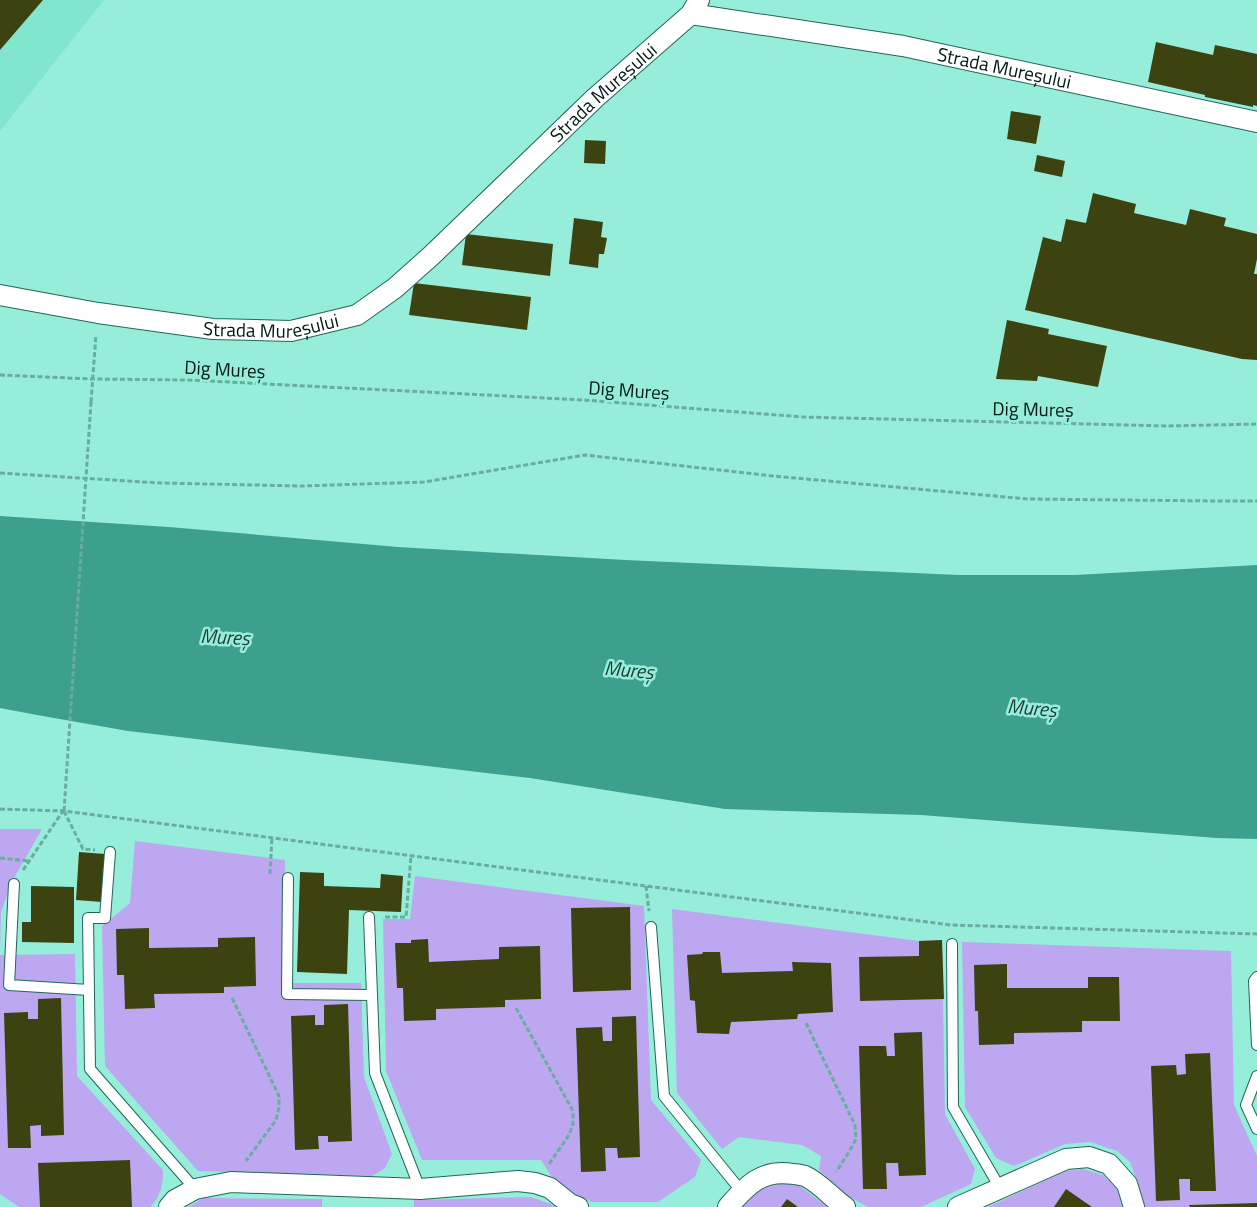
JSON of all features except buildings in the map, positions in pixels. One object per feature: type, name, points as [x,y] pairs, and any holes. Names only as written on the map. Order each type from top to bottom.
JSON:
[{"type":"street","name":"Strada Mureșului","points":[[0,296],[213,330],[290,331],[356,315],[395,288],[432,255],[595,98],[695,7],[903,46],[1257,122]]},
{"type":"street","points":[[958,1207],[1066,1159],[1090,1157],[1109,1164],[1127,1184],[1134,1207]]},
{"type":"street","points":[[730,1203],[761,1176],[782,1172],[804,1176],[824,1189],[845,1207]]},
{"type":"street","points":[[169,1207],[175,1200],[195,1189],[231,1182],[420,1189],[518,1181],[535,1183],[550,1188],[570,1204],[578,1207]]},
{"type":"lane","points":[[110,852],[105,918],[88,918],[90,1069],[195,1189]]},
{"type":"lane","points":[[288,878],[287,994],[372,995]]},
{"type":"lane","points":[[14,884],[9,986],[89,990]]},
{"type":"lane","points":[[369,917],[375,1073],[420,1189]]},
{"type":"lane","points":[[651,927],[664,1096],[730,1203]]},
{"type":"lane","points":[[952,944],[953,1107],[1000,1188]]},
{"type":"lane","points":[[1257,977],[1254,981],[1257,1045]]},
{"type":"lane","points":[[1257,1076],[1246,1105],[1257,1130]]},
{"type":"path","points":[[83,849],[64,810],[98,313]]},
{"type":"path","name":"Dig Mureș","points":[[0,375],[92,379],[188,380],[584,400],[803,417],[1168,426],[1257,424]]},
{"type":"path","points":[[0,473],[160,483],[302,486],[424,482],[585,455],[773,476],[1028,499],[1257,501]]},
{"type":"path","points":[[0,809],[64,810],[951,925],[1257,934]]},
{"type":"path","points":[[14,884],[64,810]]},
{"type":"path","points":[[270,876],[272,838]]},
{"type":"path","points":[[369,917],[406,917],[411,856]]},
{"type":"path","points":[[0,858],[29,862]]},
{"type":"path","points":[[646,886],[651,927]]},
{"type":"path","points":[[231,1182],[276,1120],[279,1108],[279,1096],[232,998]]},
{"type":"path","points":[[516,1008],[573,1111],[573,1124],[569,1135],[535,1183]]},
{"type":"path","points":[[806,1023],[855,1125],[856,1139],[824,1189]]},
{"type":"shaded area","points":[[0,0],[104,0],[0,131]]},
{"type":"shaded area","points":[[0,829],[42,829],[13,880],[1,912],[0,953]]},
{"type":"shaded area","points":[[135,841],[285,860],[282,983],[361,983],[364,1077],[392,1154],[385,1168],[372,1176],[198,1171],[105,1066],[102,926],[130,903]]},
{"type":"shaded area","points":[[415,876],[644,906],[651,1100],[701,1160],[695,1177],[658,1202],[592,1202],[570,1193],[555,1182],[541,1160],[422,1160],[386,1071],[383,919],[410,919]]},
{"type":"shaded area","points":[[672,909],[919,941],[942,940],[945,1114],[975,1169],[971,1184],[921,1207],[868,1207],[849,1197],[819,1170],[821,1156],[802,1145],[739,1137],[722,1149],[677,1093]]},
{"type":"shaded area","points":[[962,942],[1231,951],[1234,1105],[1257,1156],[1257,1207],[1142,1207],[1136,1178],[1130,1162],[1117,1151],[1090,1142],[1065,1144],[1014,1166],[996,1158],[965,1107]]},
{"type":"shaded area","points":[[75,954],[77,1076],[163,1170],[161,1190],[151,1207],[19,1207],[0,1194],[0,955]]},
{"type":"shaded area","points":[[1083,1169],[1103,1175],[1118,1189],[1122,1207],[988,1207],[1065,1171]]},
{"type":"shaded area","points":[[780,1183],[798,1185],[828,1207],[743,1207],[759,1191]]},
{"type":"shaded area","points":[[531,1197],[555,1207],[414,1207],[414,1200]]},
{"type":"shaded area","points":[[203,1198],[322,1199],[322,1207],[189,1207]]},
{"type":"water","name":"Mureș","points":[[0,516],[169,527],[398,547],[625,560],[959,575],[1075,575],[1257,565],[1257,839],[1217,838],[921,815],[725,809],[530,778],[128,731],[0,708]]}]
